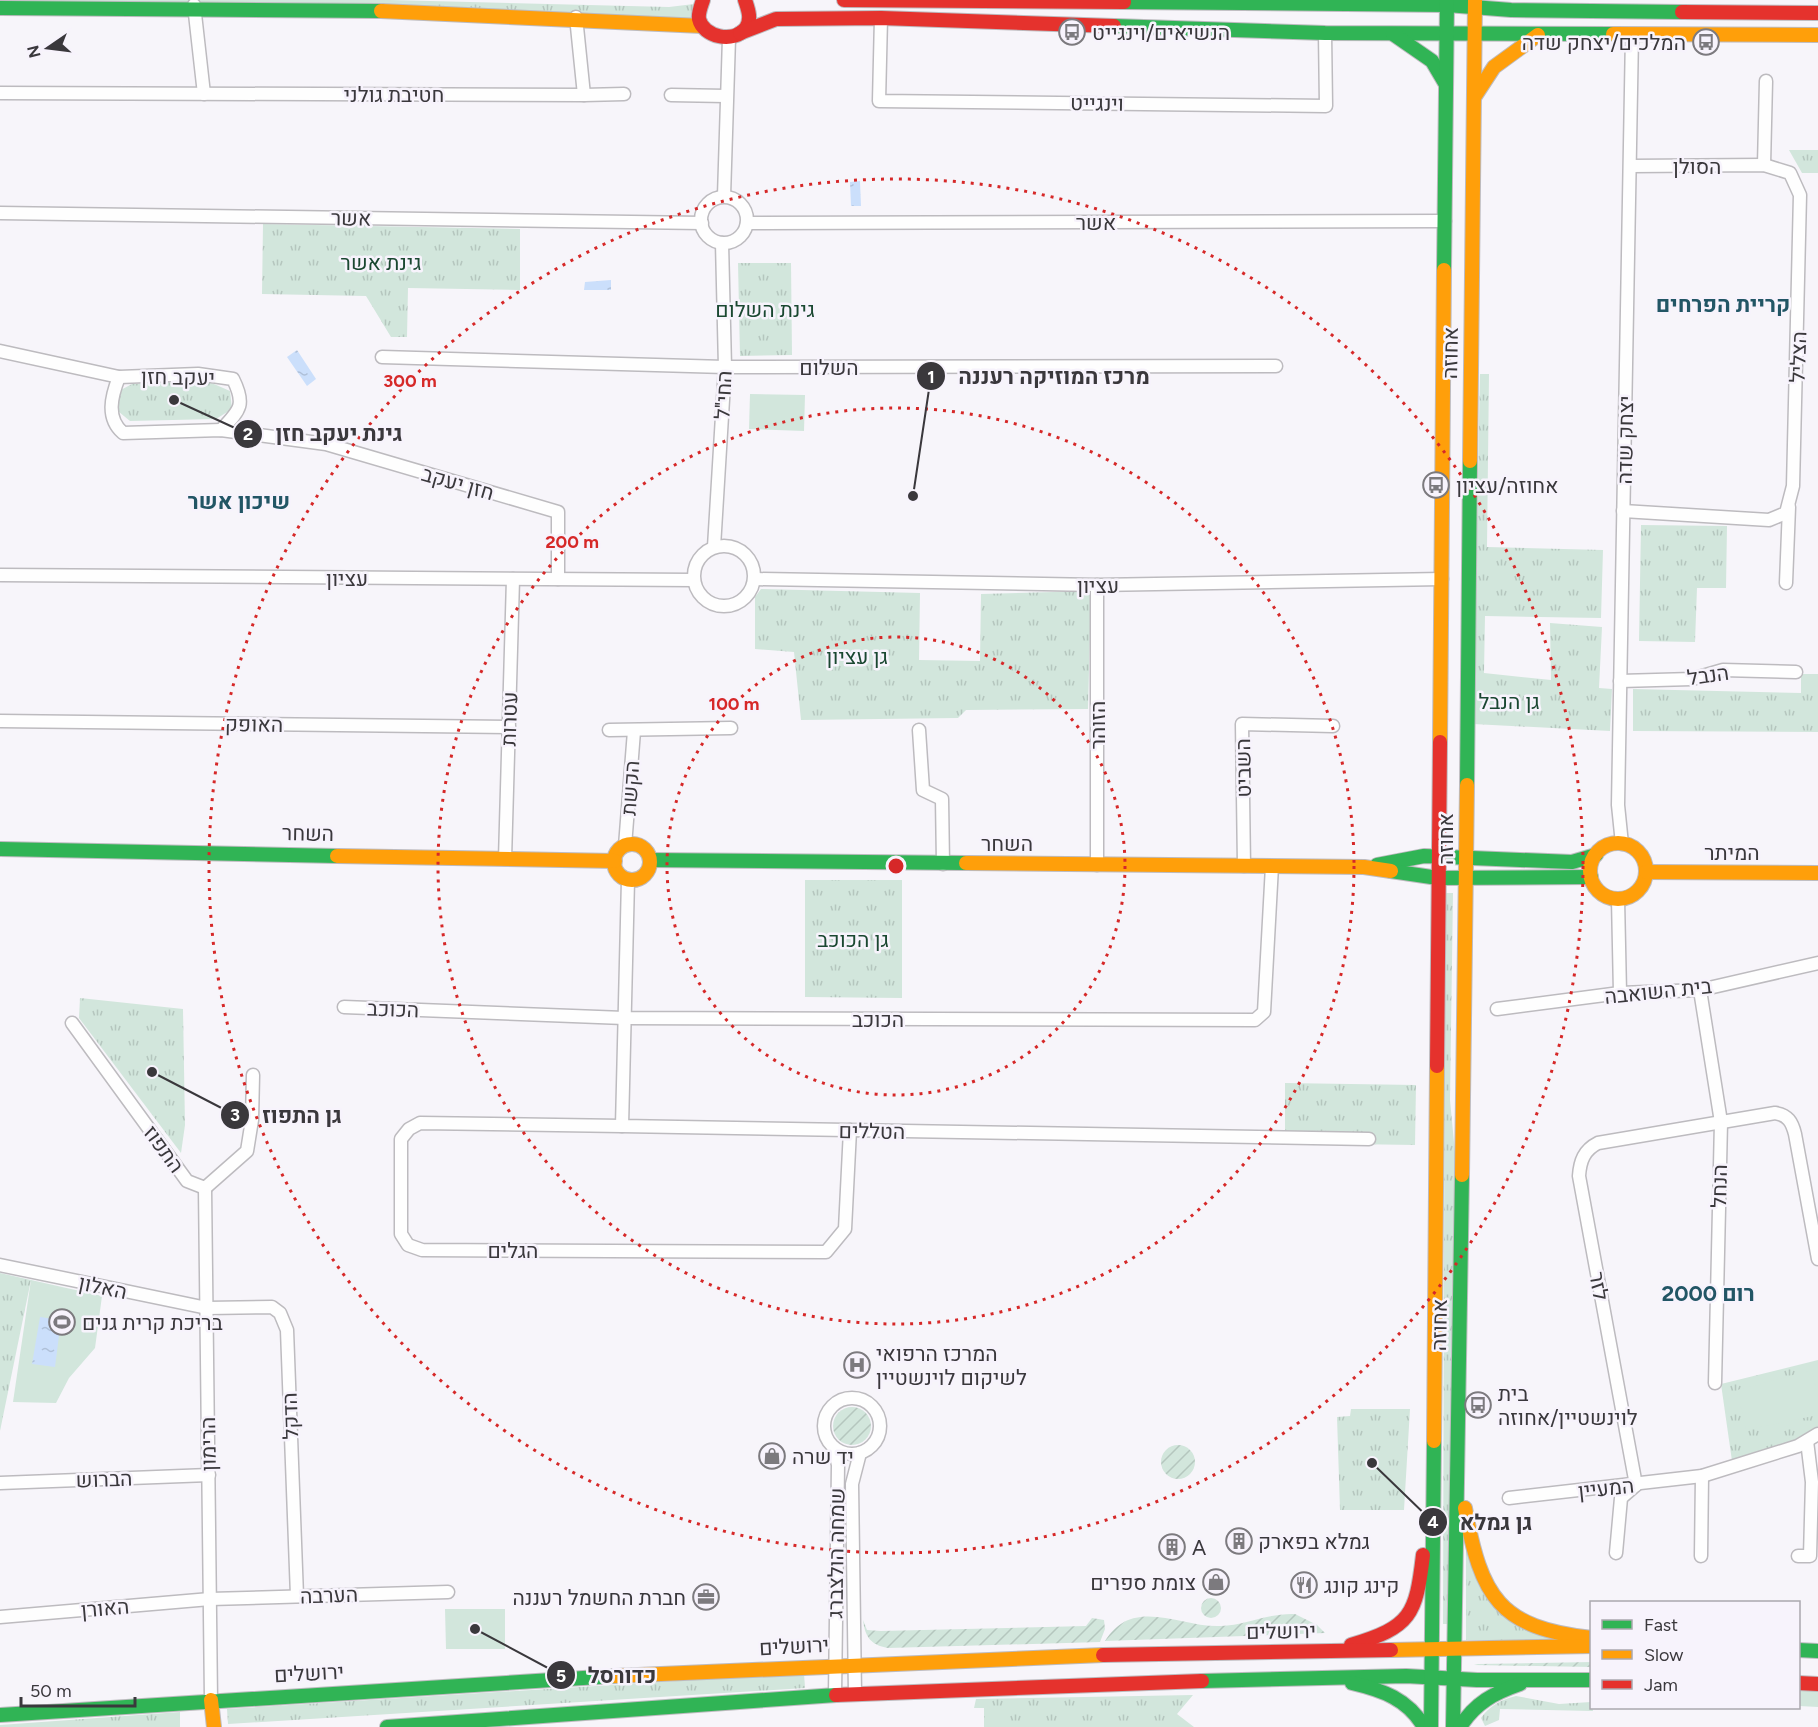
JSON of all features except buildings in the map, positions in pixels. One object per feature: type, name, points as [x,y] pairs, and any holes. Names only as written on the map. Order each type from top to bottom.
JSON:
[{"type":"main road","points":[[703,0],[699,16],[702,26],[709,34],[734,36],[776,19],[881,18],[1325,33],[1818,35]]},
{"type":"main road","points":[[734,36],[746,25],[749,16],[745,0]]},
{"type":"main road","points":[[844,0],[1475,3],[1520,10],[1818,13]]},
{"type":"main road","points":[[1501,0],[1520,10]]},
{"type":"main road","name":"אחוזה","points":[[1431,1727],[1447,3]]},
{"type":"main road","name":"אחוזה","points":[[1453,1727],[1456,1678],[1475,3]]},
{"type":"main road","points":[[0,8],[194,5],[576,17],[702,26]]},
{"type":"main road","points":[[1392,34],[1432,62],[1446,84]]},
{"type":"main road","points":[[1473,100],[1494,67],[1538,35]]},
{"type":"main road","points":[[1622,844],[1637,851],[1645,864],[1646,872],[1644,883],[1638,891],[1629,897],[1618,899],[1601,893],[1591,878],[1590,870],[1596,855],[1603,848],[1622,844]]},
{"type":"main road","points":[[625,846],[640,846],[650,860],[645,874],[628,880],[617,871],[615,861],[617,852],[625,846]]},
{"type":"main road","name":"השחר","points":[[0,849],[615,861]]},
{"type":"main road","name":"השחר","points":[[1364,867],[1424,855],[1439,856]]},
{"type":"main road","points":[[1439,856],[1466,855],[1502,861],[1572,862],[1596,855]]},
{"type":"main road","name":"השחר","points":[[650,860],[1364,867],[1438,878]]},
{"type":"main road","name":"המיתר","points":[[1646,872],[1818,873]]},
{"type":"main road","points":[[1438,878],[1591,878]]},
{"type":"main road","points":[[1459,1435],[1470,1539],[1491,1592],[1515,1616],[1541,1630],[1590,1638]]},
{"type":"main road","points":[[1328,1651],[1389,1632],[1404,1622],[1412,1611],[1419,1588],[1433,1446]]},
{"type":"main road","name":"ירושלים","points":[[0,1715],[212,1700],[854,1663],[1099,1654],[1590,1646]]},
{"type":"main road","points":[[1800,1650],[1818,1651]]},
{"type":"main road","points":[[1331,1677],[1377,1689],[1401,1700],[1414,1710],[1424,1727]]},
{"type":"main road","points":[[387,1727],[835,1695],[1097,1683],[1331,1677],[1590,1680]]},
{"type":"main road","points":[[1460,1727],[1467,1713],[1483,1698],[1529,1680]]},
{"type":"main road","points":[[1800,1683],[1818,1684]]},
{"type":"main road","points":[[212,1700],[214,1727]]},
{"type":"street","points":[[194,5],[204,94]]},
{"type":"street","points":[[576,17],[584,95]]},
{"type":"street","name":"וינגייט","points":[[881,18],[879,101],[1326,106],[1325,33]]},
{"type":"street","name":"יצחק שדה","points":[[1622,844],[1618,805],[1632,35]]},
{"type":"street","points":[[724,196],[726,96],[734,36]]},
{"type":"street","points":[[1764,165],[1766,81]]},
{"type":"street","name":"חטיבת גולני","points":[[0,93],[624,94]]},
{"type":"street","points":[[671,95],[726,96]]},
{"type":"street","name":"הסולן","points":[[1631,166],[1764,165],[1790,173]]},
{"type":"street","name":"הצליל","points":[[1786,583],[1789,507],[1794,475],[1800,195],[1790,173]]},
{"type":"street","points":[[724,196],[739,201],[747,215],[747,223],[739,238],[722,243],[706,234],[702,215],[710,202],[724,196]]},
{"type":"street","name":"אשר","points":[[0,213],[702,223]]},
{"type":"street","name":"אשר","points":[[747,223],[1445,221]]},
{"type":"street","name":"החי\"ל","points":[[714,547],[725,367],[722,243]]},
{"type":"street","points":[[0,351],[119,377]]},
{"type":"street","name":"השלום","points":[[382,357],[725,367],[1276,366]]},
{"type":"street","name":"יעקב חזן","points":[[198,374],[233,379],[241,395],[240,411],[221,430],[123,433],[114,424],[111,408],[113,393],[119,377],[198,374]]},
{"type":"street","name":"חזן יעקב","points":[[221,430],[326,444],[558,512],[558,579]]},
{"type":"street","points":[[1623,511],[1769,520],[1779,518],[1789,507]]},
{"type":"street","points":[[714,547],[732,547],[742,551],[754,568],[755,579],[749,594],[741,602],[721,606],[704,599],[694,580],[698,561],[714,547]]},
{"type":"street","name":"עציון","points":[[0,575],[694,580]]},
{"type":"street","name":"עטרות","points":[[505,859],[513,579]]},
{"type":"street","name":"עציון","points":[[755,579],[1097,585],[1442,579]]},
{"type":"street","name":"הזוהר","points":[[1097,585],[1097,865]]},
{"type":"street","name":"הנבל","points":[[1620,681],[1692,679],[1723,670],[1796,672]]},
{"type":"street","name":"האופק","points":[[0,721],[509,728]]},
{"type":"street","name":"השביט","points":[[1244,866],[1242,724],[1333,726]]},
{"type":"street","name":"הקשת","points":[[609,730],[731,728]]},
{"type":"street","name":"הקשת","points":[[625,846],[634,730]]},
{"type":"street","points":[[919,730],[923,790],[942,799],[943,864]]},
{"type":"street","name":"הכוכב","points":[[344,1007],[624,1018],[1255,1020],[1264,1012],[1272,866]]},
{"type":"street","points":[[622,1126],[628,880]]},
{"type":"street","points":[[1618,899],[1620,993]]},
{"type":"street","name":"בית השואבה","points":[[1497,1009],[1620,993],[1700,990],[1818,963]]},
{"type":"street","name":"הנחל","points":[[1700,990],[1720,1122],[1715,1383]]},
{"type":"street","name":"התפוז","points":[[72,1023],[187,1181],[205,1188],[247,1150],[252,1120],[253,1075]]},
{"type":"street","points":[[1720,1122],[1775,1113],[1782,1114],[1792,1124],[1818,1259]]},
{"type":"street","name":"לזר","points":[[1636,1485],[1579,1176],[1580,1163],[1590,1147],[1598,1143],[1720,1122]]},
{"type":"street","name":"הגלים","points":[[622,1126],[420,1123],[409,1129],[401,1139],[401,1234],[408,1245],[422,1250],[826,1252],[845,1229],[850,1130]]},
{"type":"street","name":"הטללים","points":[[622,1126],[1369,1139]]},
{"type":"street","name":"הרימון","points":[[205,1188],[212,1700]]},
{"type":"street","name":"האלון","points":[[0,1265],[207,1308]]},
{"type":"street","name":"הדקל","points":[[207,1308],[272,1307],[280,1313],[287,1330],[297,1596]]},
{"type":"street","points":[[842,1399],[861,1399],[876,1411],[880,1427],[874,1443],[860,1453],[843,1452],[834,1448],[824,1431],[827,1412],[842,1399]]},
{"type":"street","name":"המעיין","points":[[1509,1498],[1702,1476],[1813,1438],[1810,1556],[1798,1556]]},
{"type":"street","name":"שמחה הולצברג","points":[[834,1448],[838,1465],[835,1695]]},
{"type":"street","name":"שמחה הולצברג","points":[[855,1694],[852,1484],[860,1453]]},
{"type":"street","name":"הברוש","points":[[0,1483],[209,1475]]},
{"type":"street","points":[[1701,1556],[1702,1476]]},
{"type":"street","points":[[1616,1553],[1621,1498],[1636,1485]]},
{"type":"street","name":"הערבה","points":[[210,1599],[448,1592]]},
{"type":"street","name":"האורן","points":[[0,1617],[210,1599]]},
{"type":"green space","points":[[0,0],[390,0],[669,7],[694,4],[692,22]]},
{"type":"green space","points":[[1789,150],[1818,150],[1818,173],[1802,173]]},
{"type":"green space","name":"גינת אשר","points":[[263,224],[520,229],[520,290],[408,288],[407,337],[391,337],[366,296],[262,294]]},
{"type":"green space","name":"גינת השלום","points":[[738,263],[791,263],[792,355],[740,356]]},
{"type":"green space","name":"גן הנבל","points":[[1480,374],[1489,374],[1487,547],[1603,550],[1601,618],[1485,616],[1484,673],[1551,680],[1550,623],[1602,627],[1599,688],[1612,689],[1610,731],[1473,724]]},
{"type":"green space","points":[[207,381],[230,391],[232,409],[216,419],[130,421],[119,412],[117,392],[132,384]]},
{"type":"green space","points":[[750,394],[805,395],[804,431],[749,429]]},
{"type":"green space","points":[[1641,525],[1727,526],[1726,588],[1697,588],[1695,642],[1639,641]]},
{"type":"green space","name":"גן עציון","points":[[761,589],[920,593],[919,660],[980,661],[981,594],[1091,591],[1088,709],[966,710],[958,718],[801,720],[794,652],[755,649],[755,597]]},
{"type":"green space","points":[[1801,674],[1818,674],[1818,732],[1633,731],[1633,689],[1801,693]]},
{"type":"green space","name":"גן הכוכב","points":[[805,880],[902,880],[902,998],[805,997]]},
{"type":"green space","points":[[1445,893],[1453,893],[1450,1100],[1455,1153],[1451,1624],[1443,1624]]},
{"type":"green space","points":[[80,998],[183,1009],[185,1125],[181,1153],[79,1018]]},
{"type":"green space","points":[[1285,1083],[1416,1085],[1415,1145],[1285,1143]]},
{"type":"green space","points":[[0,1273],[31,1280],[0,1431]]},
{"type":"green space","name":"בריכת קרית גנים","points":[[31,1280],[102,1296],[95,1348],[69,1378],[56,1403],[13,1402]]},
{"type":"green space","points":[[1818,1360],[1818,1428],[1795,1441],[1732,1461],[1721,1384]]},
{"type":"green space","points":[[1812,1370],[1818,1399],[1818,1415],[1746,1430],[1737,1390]]},
{"type":"green space","points":[[852,1407],[865,1413],[871,1426],[865,1439],[852,1445],[839,1439],[833,1426],[839,1413]]},
{"type":"green space","points":[[1351,1409],[1410,1409],[1404,1510],[1340,1510],[1337,1417],[1350,1416]]},
{"type":"green space","points":[[1178,1445],[1190,1450],[1195,1462],[1190,1474],[1178,1479],[1166,1474],[1161,1462],[1166,1450]]},
{"type":"green space","points":[[1466,1543],[1479,1581],[1553,1640],[1466,1640]]},
{"type":"green space","points":[[1211,1598],[1218,1601],[1221,1608],[1218,1615],[1211,1618],[1204,1615],[1201,1608],[1204,1601]]},
{"type":"green space","points":[[445,1609],[505,1609],[505,1649],[446,1649]]},
{"type":"green space","points":[[1295,1614],[1317,1625],[1325,1633],[1105,1641],[1116,1627],[1129,1620],[1143,1617],[1221,1626],[1276,1615]]},
{"type":"green space","points":[[1092,1618],[1104,1620],[1105,1629],[1100,1642],[888,1648],[877,1645],[870,1639],[865,1631],[863,1620],[867,1630],[881,1631],[1086,1626]]},
{"type":"green space","points":[[1590,1662],[1590,1667],[1474,1665]]},
{"type":"green space","points":[[804,1673],[805,1688],[228,1724],[227,1709]]},
{"type":"green space","points":[[1800,1690],[1818,1691],[1818,1707],[1800,1706]]},
{"type":"green space","points":[[1193,1695],[1177,1714],[1194,1727],[984,1727],[984,1708],[974,1708],[976,1699]]},
{"type":"green space","points":[[1516,1696],[1559,1704],[1590,1702],[1590,1709],[1593,1711],[1500,1709],[1499,1720],[1485,1726],[1481,1718],[1492,1706]]},
{"type":"green space","points":[[180,1712],[180,1727],[0,1727],[0,1725]]},
{"type":"water","points":[[860,181],[861,206],[851,206],[850,182]]},
{"type":"water","points":[[611,280],[611,290],[584,290],[585,282]]},
{"type":"water","points":[[297,350],[316,379],[307,386],[287,357]]},
{"type":"water","points":[[40,1317],[61,1320],[55,1367],[32,1364]]},
{"type":"traffic: fast","points":[[1444,270],[1447,0]]},
{"type":"traffic: fast","points":[[1124,2],[1447,5],[1511,10],[1682,12]]},
{"type":"traffic: fast","points":[[0,8],[381,11]]},
{"type":"traffic: fast","points":[[1114,26],[1325,33],[1613,34]]},
{"type":"traffic: fast","points":[[1393,34],[1432,61],[1445,83]]},
{"type":"traffic: fast","points":[[1467,785],[1470,461]]},
{"type":"traffic: fast","points":[[0,849],[337,856]]},
{"type":"traffic: fast","points":[[1377,865],[1424,856],[1572,862],[1596,855]]},
{"type":"traffic: fast","points":[[650,860],[966,863]]},
{"type":"traffic: fast","points":[[1391,871],[1438,878],[1591,877]]},
{"type":"traffic: fast","points":[[1453,1727],[1462,1175]]},
{"type":"traffic: fast","points":[[1431,1727],[1434,1441]]},
{"type":"traffic: fast","points":[[1800,1650],[1818,1651]]},
{"type":"traffic: fast","points":[[0,1715],[615,1676]]},
{"type":"traffic: fast","points":[[1202,1681],[1406,1676],[1477,1680],[1590,1680]]},
{"type":"traffic: fast","points":[[1352,1683],[1393,1697],[1410,1709],[1424,1727]]},
{"type":"traffic: fast","points":[[1460,1727],[1479,1705],[1502,1691],[1520,1684]]},
{"type":"traffic: fast","points":[[387,1727],[836,1695]]},
{"type":"traffic: slow","points":[[1470,461],[1475,0]]},
{"type":"traffic: slow","points":[[381,11],[702,26]]},
{"type":"traffic: slow","points":[[1613,34],[1818,35]]},
{"type":"traffic: slow","points":[[1475,96],[1494,67],[1538,35]]},
{"type":"traffic: slow","points":[[1440,742],[1444,270]]},
{"type":"traffic: slow","points":[[1462,1175],[1467,785]]},
{"type":"traffic: slow","points":[[1618,843],[1629,845],[1638,851],[1644,860],[1646,871],[1644,882],[1638,891],[1629,897],[1618,899],[1607,897],[1598,891],[1592,882],[1590,871],[1592,860],[1598,851],[1607,845],[1618,843]]},
{"type":"traffic: slow","points":[[632,844],[644,850],[650,862],[644,874],[632,880],[620,874],[614,862],[620,850],[632,844]]},
{"type":"traffic: slow","points":[[337,856],[615,861]]},
{"type":"traffic: slow","points":[[966,863],[1364,867],[1391,871]]},
{"type":"traffic: slow","points":[[1646,872],[1818,873]]},
{"type":"traffic: slow","points":[[1434,1441],[1437,1066]]},
{"type":"traffic: slow","points":[[1465,1508],[1479,1564],[1488,1586],[1500,1603],[1515,1616],[1535,1626],[1590,1638]]},
{"type":"traffic: slow","points":[[1391,1650],[1590,1646]]},
{"type":"traffic: slow","points":[[615,1676],[1103,1655]]},
{"type":"traffic: slow","points":[[211,1700],[214,1727]]},
{"type":"traffic: jam","points":[[703,0],[699,14],[702,25],[712,34],[727,37],[741,33],[748,25],[749,14],[745,0]]},
{"type":"traffic: jam","points":[[844,0],[1124,2]]},
{"type":"traffic: jam","points":[[1682,12],[1818,13]]},
{"type":"traffic: jam","points":[[740,33],[776,19],[881,18],[1114,26]]},
{"type":"traffic: jam","points":[[1437,1066],[1440,742]]},
{"type":"traffic: jam","points":[[1351,1645],[1387,1632],[1407,1616],[1417,1592],[1423,1555]]},
{"type":"traffic: jam","points":[[1103,1655],[1391,1650]]},
{"type":"traffic: jam","points":[[836,1695],[1202,1681]]},
{"type":"traffic: jam","points":[[1800,1683],[1818,1684]]},
{"type":"place","name":"הנשיאים/וינגייט","points":[[1072,32]]},
{"type":"place","name":"המלכים/יצחק שדה","points":[[1706,42]]},
{"type":"place","name":"גינת יעקב חזן","points":[[174,400]]},
{"type":"place","name":"אחוזה/עציון","points":[[1436,485]]},
{"type":"place","name":"מרכז המוזיקה רעננה","points":[[913,496]]},
{"type":"place","name":"גן התפוז","points":[[152,1072]]},
{"type":"place","name":"בריכת קרית גנים","points":[[62,1322]]},
{"type":"place","name":"המרכז הרפואי לשיקום לוינשטיין","points":[[857,1365]]},
{"type":"place","name":"בית לוינשטיין/אחוזה","points":[[1478,1405]]},
{"type":"place","name":"יד שרה","points":[[772,1456]]},
{"type":"place","name":"גן גמלא","points":[[1372,1463]]},
{"type":"place","name":"גמלא בפארק","points":[[1239,1541]]},
{"type":"place","name":"A","points":[[1172,1547]]},
{"type":"place","name":"צומת ספרים","points":[[1216,1582]]},
{"type":"place","name":"קינג קונג","points":[[1304,1585]]},
{"type":"place","name":"חברת החשמל רעננה","points":[[706,1597]]},
{"type":"place","name":"כדורסל","points":[[475,1629]]},
{"type":"district","name":"קריית הפרחים","points":[[1723,304]]},
{"type":"district","name":"שיכון אשר","points":[[239,501]]},
{"type":"district","name":"רום 2000","points":[[1708,1293]]}]
